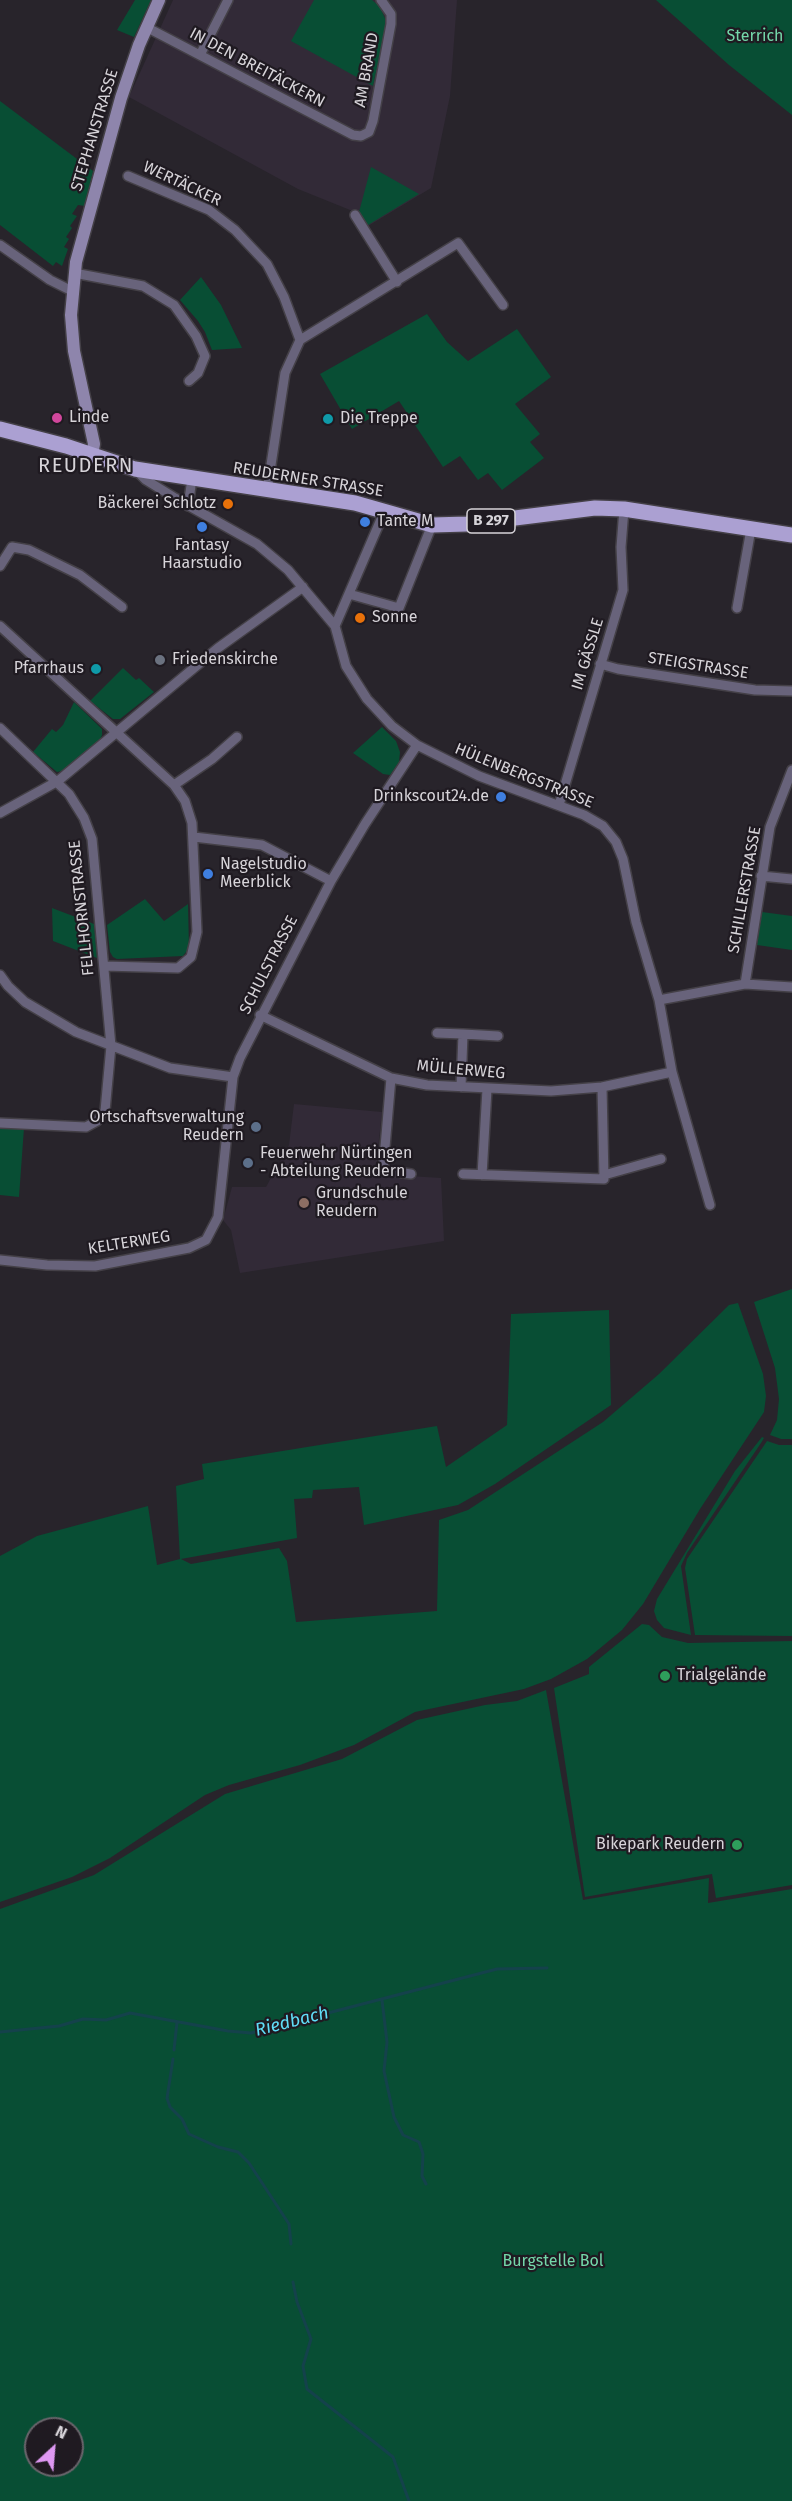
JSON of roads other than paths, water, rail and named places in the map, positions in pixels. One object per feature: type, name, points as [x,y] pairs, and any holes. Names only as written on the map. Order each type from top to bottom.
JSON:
[{"type":"main road","name":"REUDERNER STRASSE","points":[[0,429],[135,469],[355,503],[432,525],[467,524],[595,508],[624,509],[792,535]]},
{"type":"street","name":"STEPHANSTRASSE","points":[[93,455],[94,444],[74,351],[72,291],[74,273],[109,136],[146,27],[159,0]]},
{"type":"street","points":[[200,55],[228,0]]},
{"type":"street","name":"AM BRAND","points":[[353,135],[361,136],[369,132],[373,121],[391,24],[391,14],[381,0]]},
{"type":"street","name":"IN DEN BREITÄCKERN","points":[[146,27],[353,135]]},
{"type":"street","name":"WERTÄCKER","points":[[128,176],[209,210],[235,230],[267,264],[284,297],[300,340]]},
{"type":"street","points":[[355,215],[397,282]]},
{"type":"street","points":[[267,491],[285,374],[300,340],[458,243],[503,305]]},
{"type":"street","points":[[0,244],[50,280],[72,291]]},
{"type":"street","points":[[74,273],[143,286],[174,305],[196,336],[205,356],[198,373],[189,381]]},
{"type":"street","name":"HÜLENBERGSTRASSE","points":[[135,469],[146,480],[188,506],[257,544],[288,570],[335,626],[346,666],[361,691],[392,726],[417,745],[479,776],[584,815],[603,826],[616,842],[623,859],[636,922],[659,1000],[672,1072],[710,1205]]},
{"type":"street","points":[[188,506],[192,479]]},
{"type":"street","name":"IM GÄSSLE","points":[[558,805],[623,590],[621,546],[624,509]]},
{"type":"street","points":[[335,626],[385,510]]},
{"type":"street","points":[[349,594],[399,608],[432,525]]},
{"type":"street","points":[[737,608],[751,529]]},
{"type":"street","points":[[0,566],[12,547],[29,550],[80,575],[122,607]]},
{"type":"street","points":[[0,813],[58,781],[218,648],[303,587]]},
{"type":"street","points":[[0,626],[174,785],[184,801],[194,837],[197,932],[192,957],[178,968],[104,966]]},
{"type":"street","name":"STEIGSTRASSE","points":[[600,664],[618,669],[745,689],[792,691]]},
{"type":"street","name":"FELLHORNSTRASSE","points":[[0,728],[69,794],[84,818],[92,839],[111,1046],[105,1111],[97,1121],[86,1127],[0,1123]]},
{"type":"street","points":[[174,785],[212,759],[237,737]]},
{"type":"street","name":"SCHULSTRASSE","points":[[216,1224],[233,1077],[260,1015],[331,881],[364,824],[417,745]]},
{"type":"street","name":"SCHILLERSTRASSE","points":[[745,984],[770,827],[792,770]]},
{"type":"street","points":[[194,837],[262,844],[331,881]]},
{"type":"street","points":[[761,876],[792,879]]},
{"type":"street","points":[[0,975],[25,1002],[48,1017],[111,1046],[170,1068],[233,1077]]},
{"type":"street","points":[[659,1000],[745,984],[792,987]]},
{"type":"street","points":[[0,995],[8,986]]},
{"type":"street","name":"MÜLLERWEG","points":[[260,1015],[391,1078],[427,1085],[551,1091],[602,1087],[672,1072]]},
{"type":"street","points":[[437,1033],[498,1035]]},
{"type":"street","points":[[461,1087],[463,1034]]},
{"type":"street","points":[[391,1078],[383,1170],[411,1174]]},
{"type":"street","points":[[463,1174],[604,1179],[602,1087]]},
{"type":"street","points":[[482,1175],[487,1089]]},
{"type":"street","points":[[604,1175],[661,1159]]},
{"type":"street","name":"KELTERWEG","points":[[0,1260],[47,1265],[94,1266],[196,1245],[206,1240],[216,1224]]},
{"type":"waterway","name":"Riedbach","points":[[0,2032],[59,2026],[83,2019],[106,2020],[130,2013],[251,2033],[497,1969],[547,1968]]},
{"type":"waterway","points":[[382,2000],[387,2042],[384,2071],[394,2117],[403,2135],[419,2142],[423,2154],[422,2176],[426,2184]]},
{"type":"waterway","points":[[174,2050],[177,2022]]},
{"type":"waterway","points":[[173,2059],[167,2098],[170,2107],[182,2119],[189,2134],[218,2147],[238,2152],[249,2163],[289,2224],[291,2244]]},
{"type":"waterway","points":[[293,2282],[297,2302],[311,2339],[303,2366],[307,2389],[393,2457],[409,2501]]},
{"type":"place","name":"Linde","points":[[57,418]]},
{"type":"place","name":"Die Treppe","points":[[328,419]]},
{"type":"place","name":"Bäckerei Schlotz","points":[[228,504]]},
{"type":"place","name":"Tante M","points":[[365,522]]},
{"type":"place","name":"Fantasy Haarstudio","points":[[202,527]]},
{"type":"place","name":"Sonne","points":[[360,618]]},
{"type":"place","name":"Friedenskirche","points":[[160,660]]},
{"type":"place","name":"Pfarrhaus","points":[[96,669]]},
{"type":"place","name":"Drinkscout24.de","points":[[501,797]]},
{"type":"place","name":"Nagelstudio Meerblick","points":[[208,874]]},
{"type":"place","name":"Ortschaftsverwaltung Reudern","points":[[256,1127]]},
{"type":"place","name":"Feuerwehr Nürtingen - Abteilung Reudern","points":[[248,1163]]},
{"type":"place","name":"Grundschule Reudern","points":[[304,1203]]},
{"type":"place","name":"Trialgelände","points":[[665,1676]]},
{"type":"place","name":"Bikepark Reudern","points":[[737,1845]]},
{"type":"district","name":"REUDERN","points":[[86,466]]},
{"type":"park label","name":"Sterrich","points":[[755,37]]},
{"type":"park label","name":"Burgstelle Bol","points":[[553,2262]]}]
